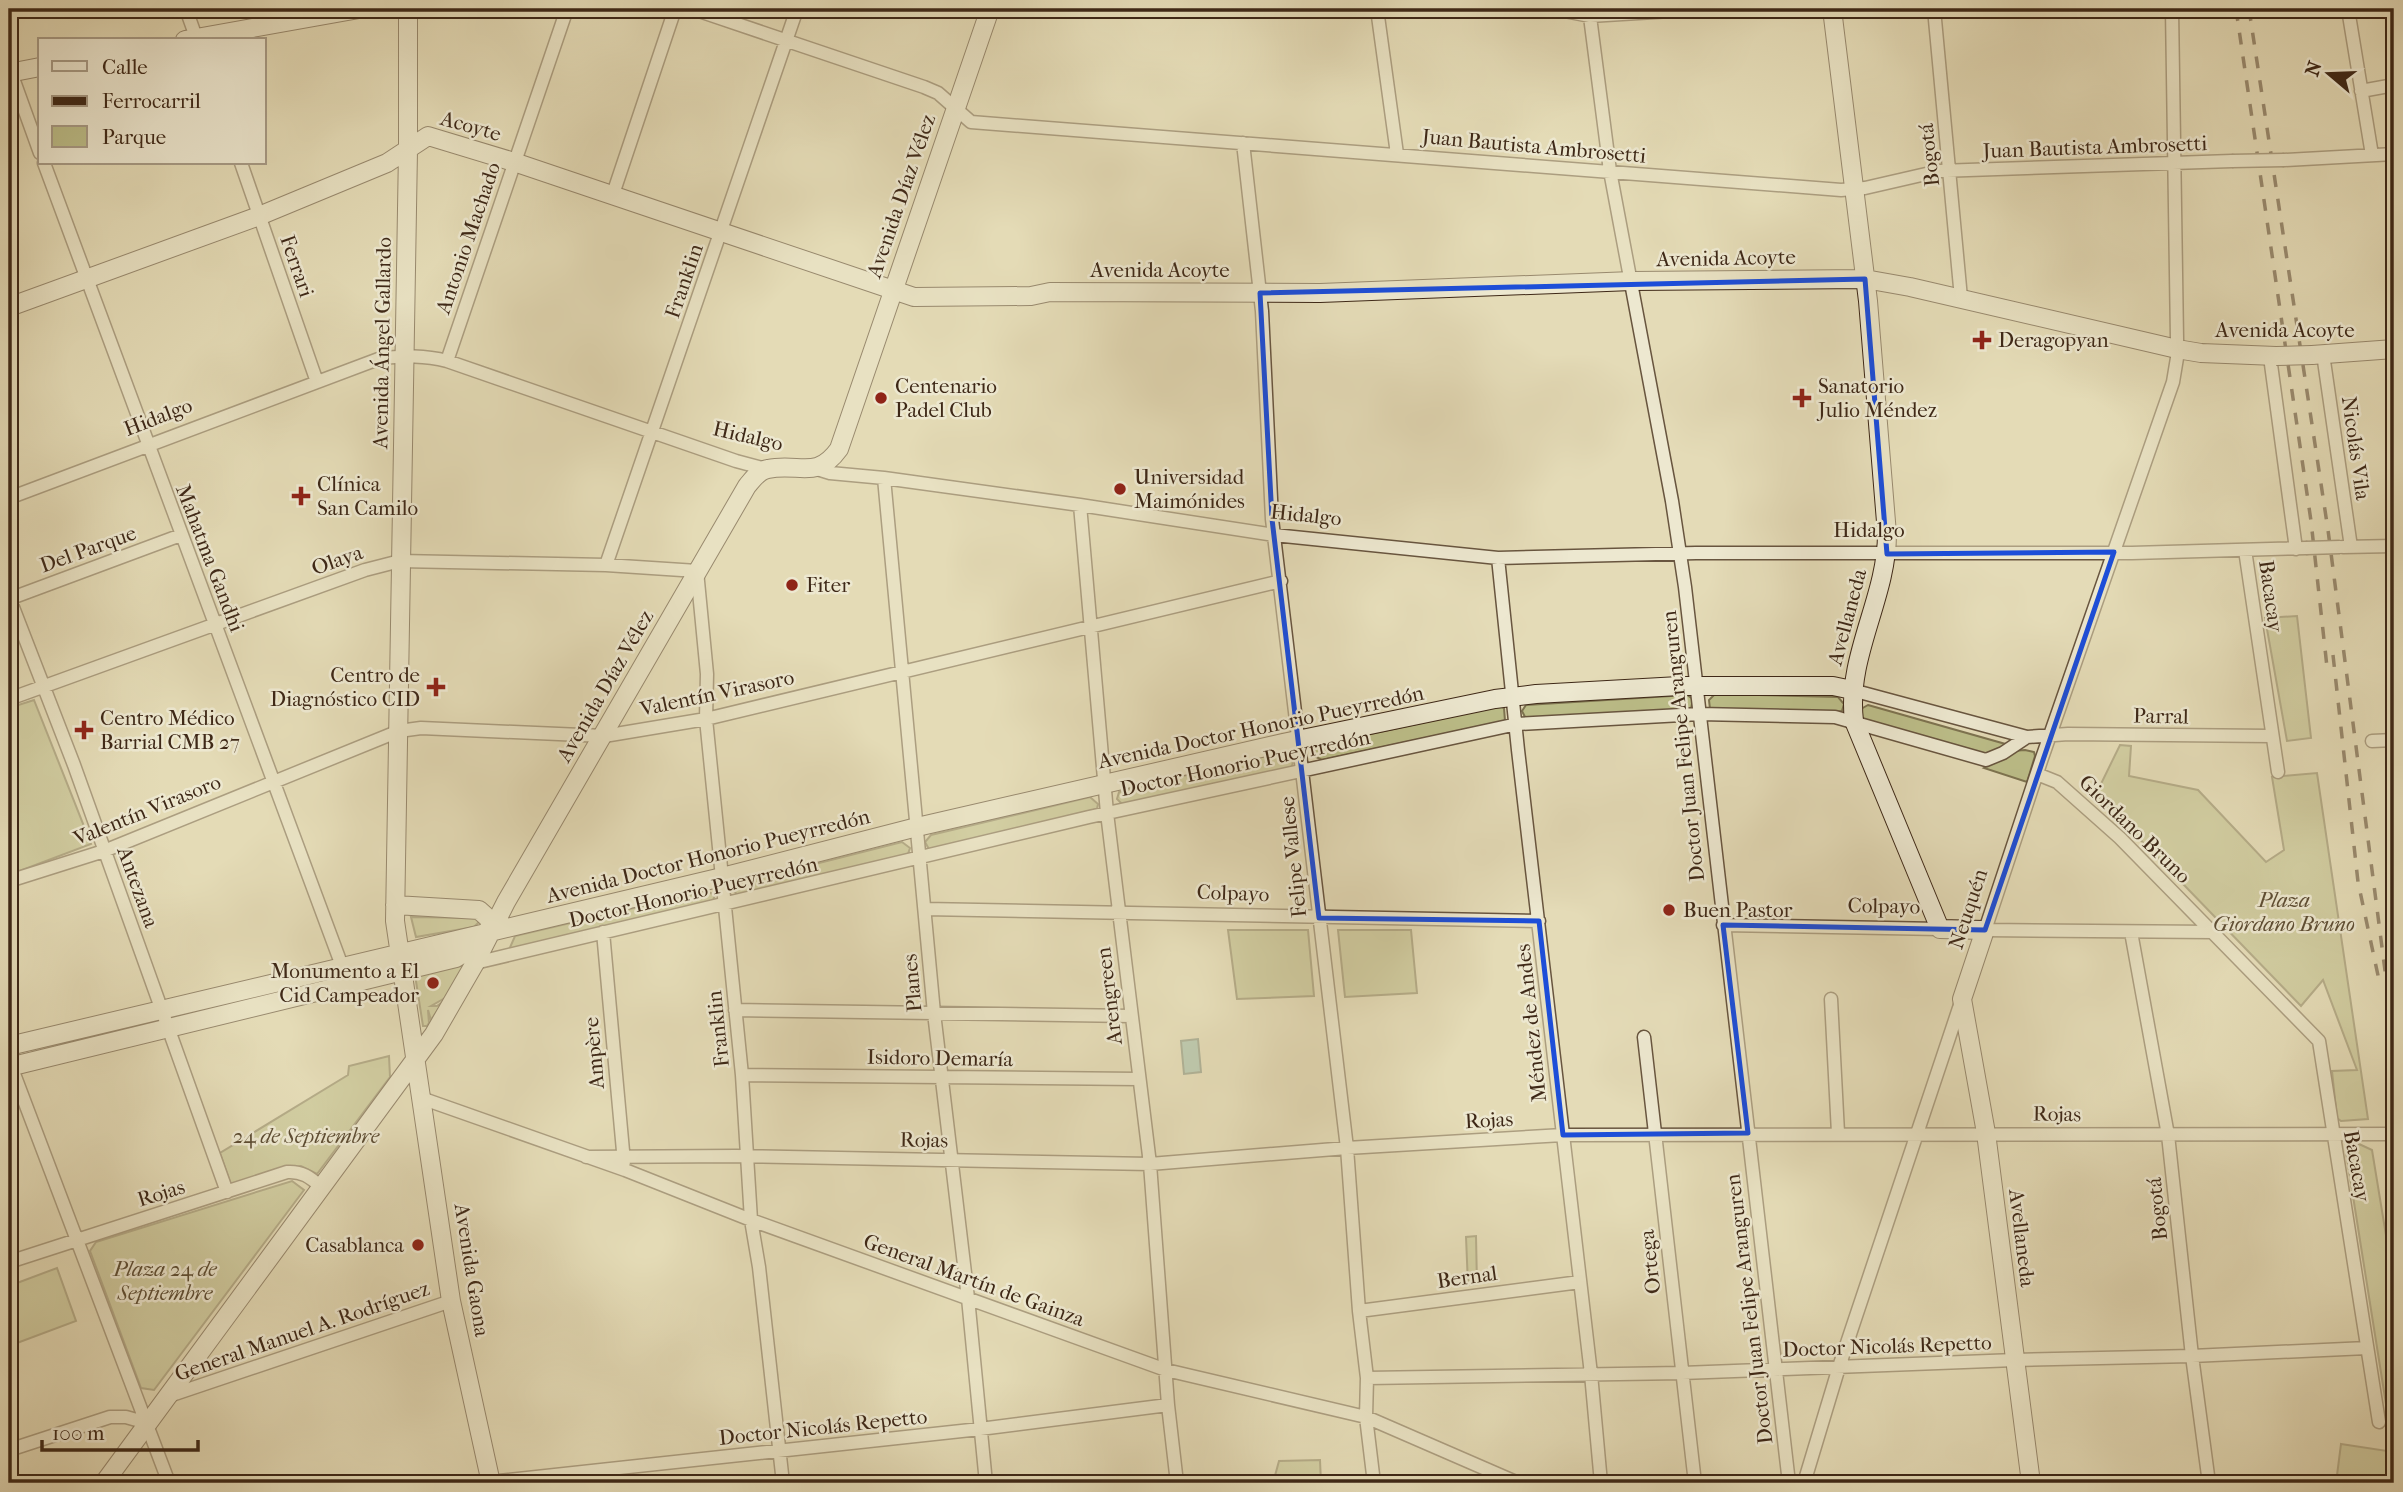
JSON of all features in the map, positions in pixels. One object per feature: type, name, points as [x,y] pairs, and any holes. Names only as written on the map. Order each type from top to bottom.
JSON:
[{"type":"main road","points":[[199,38],[359,9]]},
{"type":"main road","name":"Avenida Ángel Gallardo","points":[[402,972],[395,905],[408,9]]},
{"type":"main road","name":"Avenida Díaz Vélez","points":[[817,469],[833,458],[839,449],[990,9]]},
{"type":"main road","name":"Avellaneda","points":[[1832,9],[1865,279],[1887,554],[1855,673],[1852,690],[1854,721],[1940,929]]},
{"type":"main road","points":[[9,71],[38,67]]},
{"type":"main road","name":"Acoyte","points":[[9,307],[259,216],[387,163],[426,137],[436,137],[514,162],[612,197],[894,289]]},
{"type":"main road","name":"Avenida Acoyte","points":[[894,289],[917,285],[1032,286],[1050,292],[1363,292],[1632,281],[1865,279],[1961,298],[2177,349],[2273,356],[2394,349]]},
{"type":"main road","name":"Avenida Díaz Vélez","points":[[491,932],[747,486],[766,468]]},
{"type":"main road","name":"Hidalgo","points":[[766,468],[817,469]]},
{"type":"main road","name":"Avenida Doctor Honorio Pueyrredón","points":[[9,1046],[722,877],[917,827],[1300,740],[1514,696],[1697,687],[1833,686],[1852,690]]},
{"type":"main road","points":[[104,1483],[415,1062],[434,1034],[491,932],[489,919],[479,910],[395,905]]},
{"type":"main road","name":"Colpayo","points":[[1940,929],[1985,930]]},
{"type":"main road","name":"Neuquén","points":[[1962,999],[1985,930]]},
{"type":"main road","name":"Avenida Doctor Honorio Pueyrredón","points":[[9,1065],[456,958],[473,949],[491,932]]},
{"type":"main road","name":"Avenida Gaona","points":[[402,972],[451,1301],[487,1482]]},
{"type":"main road","name":"Avellaneda","points":[[1962,999],[1986,1133],[2031,1483]]},
{"type":"main road","points":[[383,1103],[399,1094],[421,1098]]},
{"type":"street","points":[[186,9],[193,38]]},
{"type":"street","name":"Antonio Machado","points":[[447,361],[567,9]]},
{"type":"street","points":[[612,197],[675,9]]},
{"type":"street","name":"Juan Bautista Ambrosetti","points":[[693,9],[924,87],[938,93],[971,122],[1854,190],[1929,173],[1950,171],[2394,154]]},
{"type":"street","name":"Franklin","points":[[606,565],[797,9]]},
{"type":"street","points":[[1377,9],[1397,154]]},
{"type":"street","points":[[1553,9],[1590,12],[1703,9]]},
{"type":"street","name":"Bogotá","points":[[1934,9],[1961,298]]},
{"type":"street","name":"Neuquén","points":[[1985,930],[2173,382],[2177,349],[2172,9]]},
{"type":"street","points":[[2348,9],[2372,155]]},
{"type":"street","name":"Doctor Juan Felipe Aranguren","points":[[1590,12],[1610,172],[1680,553],[1788,1483]]},
{"type":"street","points":[[9,71],[38,148]]},
{"type":"street","points":[[2361,91],[2394,85]]},
{"type":"street","name":"Felipe Vallese","points":[[1243,143],[1260,293],[1275,535],[1347,1148],[1359,1311],[1367,1378],[1366,1417],[1374,1483]]},
{"type":"street","name":"Mahatma Gandhi","points":[[44,164],[342,966]]},
{"type":"street","name":"Ferrari","points":[[240,164],[317,382]]},
{"type":"street","name":"Hidalgo","points":[[9,498],[381,358],[425,355],[736,461],[766,468]]},
{"type":"street","name":"Nicolás Vila","points":[[2317,355],[2345,547]]},
{"type":"street","points":[[2273,356],[2301,549]]},
{"type":"street","name":"Hidalgo","points":[[817,469],[830,473],[1080,505],[1275,535],[1498,558],[1680,553],[2113,552],[2394,546]]},
{"type":"street","name":"Planes","points":[[884,478],[934,1013],[968,1298],[986,1483]]},
{"type":"street","name":"Arengreen","points":[[1080,505],[1107,813],[1150,1164],[1168,1405],[1177,1483]]},
{"type":"street","name":"Del Parque","points":[[9,598],[181,535]]},
{"type":"street","name":"Bacacay","points":[[2245,550],[2278,772]]},
{"type":"street","name":"Méndez de Andes","points":[[1498,558],[1591,1374],[1601,1483]]},
{"type":"street","name":"Olaya","points":[[9,699],[365,570],[400,561],[606,565],[697,571]]},
{"type":"street","name":"Franklin","points":[[697,571],[707,674],[706,719],[742,1075],[751,1220],[759,1267],[783,1483]]},
{"type":"street","name":"Valentín Virasoro","points":[[9,881],[104,851],[399,731],[421,728],[604,736],[706,719],[902,670],[1281,582]]},
{"type":"street","name":"Antezana","points":[[9,598],[74,765],[227,1192]]},
{"type":"street","name":"Avenida Doctor Honorio Pueyrredón","points":[[1852,690],[2027,737],[2050,735]]},
{"type":"street","name":"Doctor Honorio Pueyrredón","points":[[475,963],[1107,813],[1517,724],[1700,714],[1835,717],[1986,760],[2003,753],[2027,737]]},
{"type":"street","name":"Parral","points":[[2050,735],[2271,736]]},
{"type":"street","points":[[2372,741],[2394,740]]},
{"type":"street","name":"Giordano Bruno","points":[[2037,774],[2057,782],[2120,838],[2319,1041]]},
{"type":"street","name":"Colpayo","points":[[925,909],[1539,922]]},
{"type":"street","name":"Colpayo","points":[[1723,925],[1940,929]]},
{"type":"street","name":"Colpayo","points":[[1985,930],[2213,932]]},
{"type":"street","name":"Ampère","points":[[603,932],[625,1170]]},
{"type":"street","name":"Bogotá","points":[[2131,932],[2168,1135],[2192,1356],[2210,1483]]},
{"type":"street","points":[[1831,999],[1838,1133]]},
{"type":"street","name":"Neuquén","points":[[1804,1483],[1839,1367],[1962,999]]},
{"type":"street","points":[[735,1010],[1130,1016]]},
{"type":"street","name":"Ortega","points":[[1644,1037],[1695,1483]]},
{"type":"street","name":"Bacacay","points":[[2319,1041],[2379,1422]]},
{"type":"street","points":[[9,1065],[78,1239],[169,1483]]},
{"type":"street","name":"Isidoro Demaría","points":[[742,1075],[1138,1079]]},
{"type":"street","name":"General Martín de Gainza","points":[[421,1098],[625,1170],[751,1220],[1166,1370],[1366,1417],[1518,1483]]},
{"type":"street","name":"Rojas","points":[[586,1157],[748,1156],[1150,1164],[1347,1148],[1563,1135],[2394,1134]]},
{"type":"street","name":"Rojas","points":[[9,1262],[287,1172],[296,1171],[306,1175],[321,1187]]},
{"type":"street","name":"Bernal","points":[[1359,1311],[1580,1282]]},
{"type":"street","name":"General Manuel A. Rodríguez","points":[[166,1397],[451,1301]]},
{"type":"street","name":"Doctor Nicolás Repetto","points":[[1367,1378],[1682,1373],[2367,1348]]},
{"type":"street","name":"Doctor Nicolás Repetto","points":[[487,1482],[980,1429],[1168,1405]]},
{"type":"street","points":[[9,1450],[110,1417],[147,1423]]},
{"type":"highlighted area","points":[[1865,279],[1887,554],[2114,552],[1985,930],[1723,925],[1748,1133],[1563,1135],[1539,921],[1319,918],[1272,519],[1260,293]]},
{"type":"green space","points":[[2297,616],[2311,738],[2287,741],[2265,618]]},
{"type":"green space","points":[[1715,694],[1838,697],[1844,704],[1842,711],[1837,712],[1710,709],[1709,700]]},
{"type":"green space","points":[[1687,695],[1693,699],[1691,709],[1526,719],[1522,711],[1526,705]]},
{"type":"green space","points":[[34,700],[91,844],[9,875],[9,708]]},
{"type":"green space","points":[[1868,705],[2009,745],[1985,755],[1863,721],[1860,717],[1861,709]]},
{"type":"green space","points":[[1500,706],[1504,708],[1505,721],[1322,760],[1314,756],[1315,747],[1319,745]]},
{"type":"green space","name":"Plaza Giordano Bruno","points":[[2120,745],[2131,746],[2129,776],[2198,790],[2266,862],[2284,850],[2272,777],[2317,773],[2368,1119],[2341,1121],[2337,1118],[2332,1071],[2357,1070],[2323,980],[2301,1006],[2096,794]]},
{"type":"green space","points":[[1283,751],[1294,758],[1288,770],[1124,806],[1117,799],[1119,792]]},
{"type":"green space","points":[[2012,751],[2034,752],[2035,756],[2027,782],[1984,768]]},
{"type":"green space","points":[[1090,797],[1098,804],[1097,809],[930,851],[925,842],[931,835]]},
{"type":"green space","points":[[902,842],[910,848],[907,857],[739,897],[734,891],[736,884]]},
{"type":"green space","points":[[706,891],[715,895],[712,903],[508,952],[515,936]]},
{"type":"green space","points":[[411,917],[476,918],[480,921],[474,927],[416,937]]},
{"type":"green space","points":[[1228,930],[1308,930],[1314,996],[1237,999]]},
{"type":"green space","points":[[1338,930],[1411,930],[1417,993],[1345,997]]},
{"type":"green space","points":[[466,962],[445,998],[431,1006],[437,1006],[444,1001],[431,1020],[428,1010],[429,1023],[423,1026],[415,975]]},
{"type":"green space","name":"24 de Septiembre","points":[[389,1056],[390,1077],[317,1174],[301,1166],[231,1185],[220,1153],[348,1075],[349,1066]]},
{"type":"green space","points":[[2359,1144],[2372,1150],[2394,1284],[2394,1422],[2389,1423],[2346,1152],[2351,1146]]},
{"type":"green space","name":"Plaza 24 de Septiembre","points":[[292,1181],[304,1190],[154,1390],[141,1388],[90,1251],[96,1242]]},
{"type":"green space","points":[[1476,1236],[1477,1284],[1468,1285],[1466,1237]]},
{"type":"green space","points":[[57,1268],[76,1321],[9,1346],[9,1286]]},
{"type":"green space","points":[[2341,1444],[2394,1452],[2390,1483],[2336,1483]]},
{"type":"green space","points":[[1320,1460],[1321,1483],[1273,1483],[1279,1461]]},
{"type":"shaded area","points":[[1198,1039],[1201,1072],[1184,1074],[1181,1041]]},
{"type":"railway","points":[[2236,9],[2311,521],[2327,667]]},
{"type":"railway","points":[[2249,9],[2328,530],[2394,1040]]},
{"type":"railway","points":[[2333,655],[2358,882],[2379,980]]},
{"type":"place","name":"Deragopyan","points":[[1982,340]]},
{"type":"place","name":"Centenario Padel Club","points":[[881,398]]},
{"type":"place","name":"Sanatorio Julio Méndez","points":[[1802,398]]},
{"type":"place","name":"Universidad Maimónides","points":[[1120,489]]},
{"type":"place","name":"Clínica San Camilo","points":[[301,496]]},
{"type":"place","name":"Fiter","points":[[792,585]]},
{"type":"place","name":"Centro de Diagnóstico CID","points":[[436,687]]},
{"type":"place","name":"Centro Médico Barrial CMB 27","points":[[84,730]]},
{"type":"place","name":"Buen Pastor","points":[[1669,910]]},
{"type":"place","name":"Monumento a El Cid Campeador","points":[[433,983]]},
{"type":"place","name":"Casablanca","points":[[418,1245]]}]
